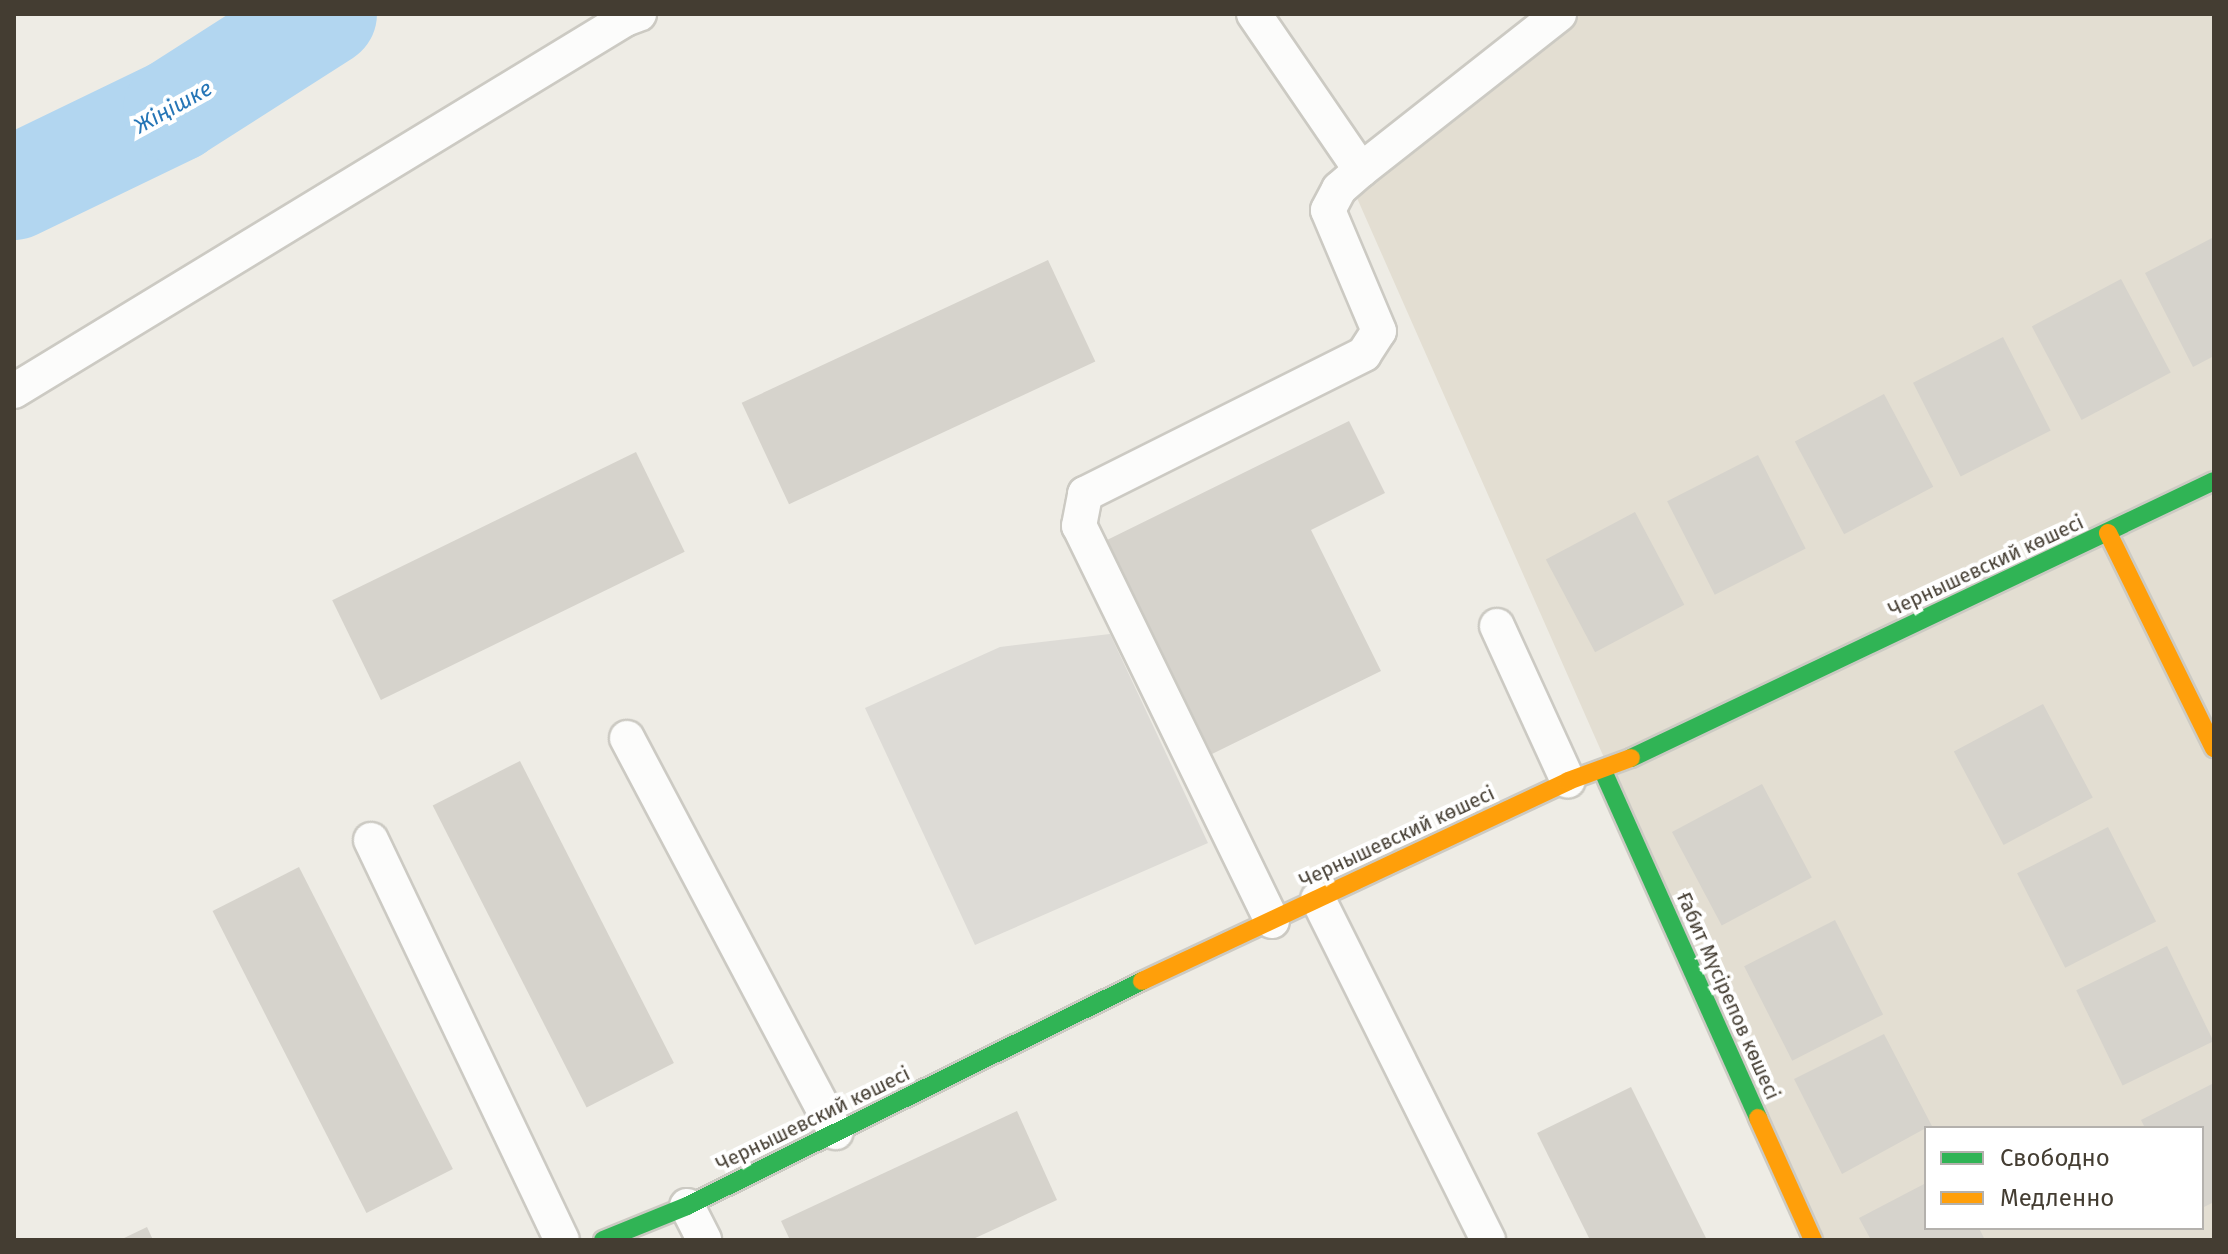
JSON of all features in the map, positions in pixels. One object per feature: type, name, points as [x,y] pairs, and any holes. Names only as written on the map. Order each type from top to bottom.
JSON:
[{"type":"street","name":"Чернышевский көшесі","points":[[603,1240],[687,1206],[1318,899],[1568,781],[1603,771],[2214,481]]},
{"type":"street","points":[[2108,533],[2214,748]]},
{"type":"street","name":"Ғабит Мүсірепов көшесі","points":[[1603,771],[1813,1240]]},
{"type":"lane","points":[[14,391],[625,19],[639,14]]},
{"type":"lane","points":[[1254,14],[1361,170]]},
{"type":"lane","points":[[1272,921],[1079,526],[1085,494],[1364,354],[1379,331],[1328,210],[1339,189],[1559,14]]},
{"type":"lane","points":[[1497,626],[1568,781]]},
{"type":"lane","points":[[627,738],[836,1132]]},
{"type":"lane","points":[[371,840],[562,1240]]},
{"type":"lane","points":[[1318,899],[1488,1240]]},
{"type":"lane","points":[[687,1206],[704,1240]]},
{"type":"shaded area","points":[[1578,14],[2214,14],[2214,1240],[1817,1240],[1357,198]]},
{"type":"shaded area","points":[[1110,634],[1208,843],[975,945],[865,708],[1000,647]]},
{"type":"building","points":[[2214,237],[2214,356],[2193,367],[2145,273]]},
{"type":"building","points":[[1048,260],[1095,362],[789,504],[742,403]]},
{"type":"building","points":[[2121,279],[2171,373],[2082,420],[2032,326]]},
{"type":"building","points":[[2003,337],[2051,431],[1961,476],[1913,383]]},
{"type":"building","points":[[1884,394],[1933,487],[1844,534],[1795,441]]},
{"type":"building","points":[[1349,421],[1385,493],[1311,530],[1381,671],[1212,754],[1107,540]]},
{"type":"building","points":[[636,452],[685,552],[381,700],[332,600]]},
{"type":"building","points":[[1758,455],[1806,549],[1715,595],[1667,501]]},
{"type":"building","points":[[1635,512],[1684,605],[1595,652],[1546,559]]},
{"type":"building","points":[[2043,704],[2093,798],[2004,845],[1954,751]]},
{"type":"building","points":[[520,761],[674,1063],[587,1108],[433,805]]},
{"type":"building","points":[[1762,784],[1812,878],[1722,925],[1672,832]]},
{"type":"building","points":[[2108,827],[2156,921],[2065,968],[2017,873]]},
{"type":"building","points":[[299,867],[453,1169],[366,1213],[213,911]]},
{"type":"building","points":[[1835,920],[1883,1014],[1792,1061],[1744,966]]},
{"type":"building","points":[[2167,946],[2213,1041],[2123,1086],[2076,990]]},
{"type":"building","points":[[1884,1034],[1932,1126],[1924,1126],[1924,1129],[1842,1174],[1794,1079]]},
{"type":"building","points":[[2214,1083],[2214,1202],[2204,1207],[2204,1126],[2144,1126],[2141,1120]]},
{"type":"building","points":[[1631,1087],[1707,1240],[1590,1240],[1537,1133]]},
{"type":"building","points":[[1017,1111],[1057,1200],[971,1240],[790,1240],[781,1221]]},
{"type":"building","points":[[1924,1184],[1924,1230],[1980,1230],[1985,1240],[1871,1240],[1859,1218]]},
{"type":"building","points":[[147,1227],[153,1240],[120,1240]]},
{"type":"waterway","name":"Жіңішке","points":[[14,188],[175,110],[325,14]]},
{"type":"traffic: fast","points":[[1631,758],[2214,481]]},
{"type":"traffic: fast","points":[[1603,771],[1758,1118]]},
{"type":"traffic: fast","points":[[603,1240],[687,1206],[1142,981]]},
{"type":"traffic: slow","points":[[2108,533],[2214,748]]},
{"type":"traffic: slow","points":[[1142,981],[1568,781],[1631,758]]},
{"type":"traffic: slow","points":[[1758,1118],[1813,1240]]}]
